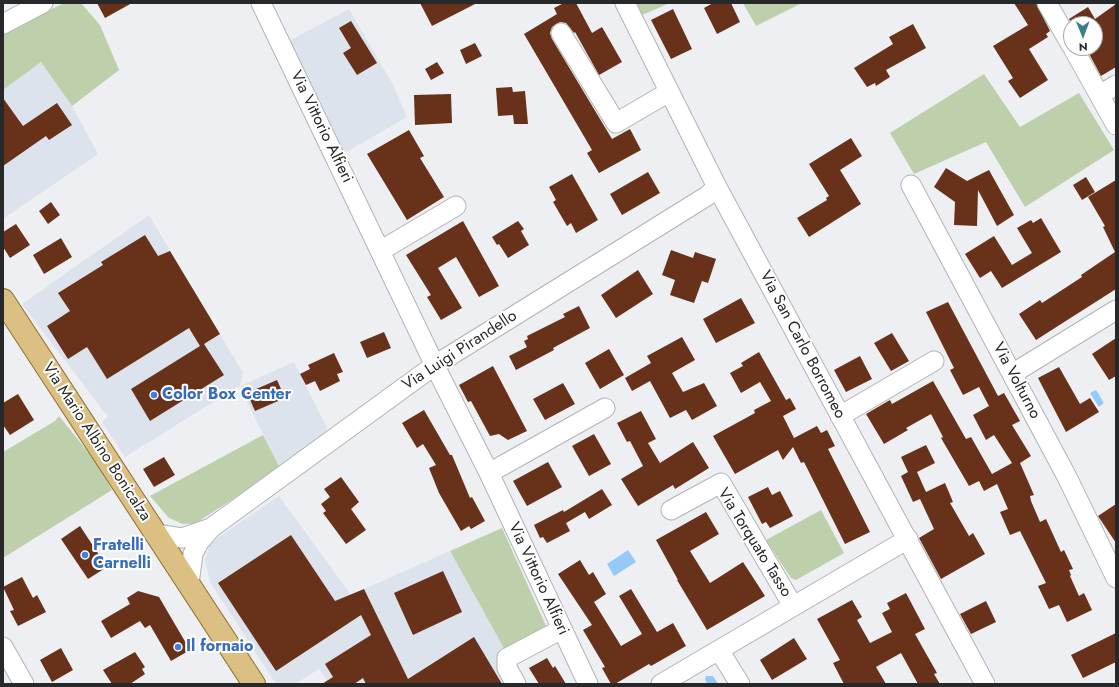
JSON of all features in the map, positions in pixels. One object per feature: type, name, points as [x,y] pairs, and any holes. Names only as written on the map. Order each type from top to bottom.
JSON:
[{"type":"main road","name":"Via Mario Albino Bonicalza","points":[[3,300],[254,684]]},
{"type":"street","points":[[3,24],[43,3]]},
{"type":"street","name":"Via Vittorio Alfieri","points":[[261,3],[435,365],[489,473],[588,684]]},
{"type":"street","name":"Via San Carlo Borromeo","points":[[625,3],[717,187],[985,684]]},
{"type":"street","points":[[1047,3],[1063,31]]},
{"type":"street","points":[[561,33],[616,123],[670,92]]},
{"type":"street","points":[[1078,56],[1116,125]]},
{"type":"street","points":[[1100,95],[1116,85]]},
{"type":"street","name":"Via Volturno","points":[[911,185],[1067,476],[1116,578]]},
{"type":"street","name":"Via Luigi Pirandello","points":[[189,584],[193,554],[199,542],[211,528],[435,365],[707,196],[717,187]]},
{"type":"street","points":[[380,251],[456,206]]},
{"type":"street","points":[[1012,374],[1116,310]]},
{"type":"street","points":[[840,416],[934,362]]},
{"type":"street","points":[[489,473],[604,408]]},
{"type":"street","name":"Via Torquato Tasso","points":[[672,510],[720,483],[793,606]]},
{"type":"street","name":"Via Luigi Pirandello","points":[[156,534],[182,538],[211,528]]},
{"type":"street","name":"Via Torquato Tasso","points":[[661,684],[908,539]]},
{"type":"street","points":[[516,684],[507,668],[507,658],[562,628]]},
{"type":"street","points":[[3,648],[24,684]]},
{"type":"street","points":[[719,650],[740,684]]},
{"type":"shaded area","points":[[349,9],[393,85],[407,117],[343,154],[287,42]]},
{"type":"shaded area","points":[[41,62],[72,106],[98,154],[3,219],[3,90]]},
{"type":"shaded area","points":[[149,215],[243,373],[240,386],[294,362],[327,428],[324,438],[280,468],[239,386],[125,457],[102,422],[108,417],[22,304]]},
{"type":"shaded area","points":[[279,496],[351,595],[450,551],[506,652],[496,660],[510,684],[329,684],[319,669],[295,684],[276,684],[210,582],[205,560],[210,543]]},
{"type":"green space","points":[[64,3],[81,3],[100,25],[119,70],[72,106],[41,62],[3,90],[3,33]]},
{"type":"green space","points":[[637,3],[670,3],[642,15]]},
{"type":"green space","points":[[743,3],[802,3],[756,26]]},
{"type":"green space","points":[[984,74],[1020,127],[1079,93],[1114,150],[1025,207],[986,142],[914,174],[890,133]]},
{"type":"green space","points":[[59,416],[97,463],[112,490],[3,558],[3,452],[55,421]]},
{"type":"green space","points":[[263,435],[280,468],[196,523],[183,524],[169,518],[150,496]]},
{"type":"green space","points":[[821,510],[844,553],[796,580],[791,578],[766,540]]},
{"type":"green space","points":[[502,528],[547,628],[506,652],[450,551]]},
{"type":"water","points":[[1096,390],[1104,403],[1099,407],[1090,393]]},
{"type":"water","points":[[628,550],[636,562],[614,576],[607,564]]},
{"type":"water","points":[[706,676],[713,676],[718,684],[707,684],[705,679]]},
{"type":"building","points":[[97,3],[132,3],[105,18]]},
{"type":"building","points":[[420,3],[477,3],[432,26]]},
{"type":"building","points":[[564,3],[576,3],[592,33],[602,27],[622,62],[599,75],[575,32],[574,33],[566,23],[560,22],[552,27],[550,33],[552,39],[612,139],[630,129],[641,150],[599,173],[587,153],[592,150],[524,34],[557,14],[554,8]]},
{"type":"building","points":[[713,3],[731,3],[740,22],[717,34],[704,8]]},
{"type":"building","points":[[1014,3],[1036,3],[1050,31],[1046,34],[1048,37],[1029,49],[1048,80],[1020,98],[1008,81],[1013,78],[993,46],[1028,25]]},
{"type":"building","points":[[1116,4],[1116,67],[1101,76],[1090,56],[1103,56],[1103,16],[1099,16]]},
{"type":"building","points":[[1088,7],[1093,16],[1074,16]]},
{"type":"building","points":[[673,9],[692,49],[671,59],[651,20]]},
{"type":"building","points":[[351,21],[377,63],[357,75],[343,53],[351,48],[339,28]]},
{"type":"building","points":[[913,24],[926,48],[886,70],[890,77],[876,86],[875,83],[867,87],[854,68],[893,44],[889,37]]},
{"type":"building","points":[[475,43],[482,56],[466,64],[460,50]]},
{"type":"building","points":[[437,62],[444,73],[431,80],[425,69]]},
{"type":"building","points":[[512,87],[513,92],[525,91],[528,124],[514,124],[513,115],[498,116],[496,88]]},
{"type":"building","points":[[451,94],[452,123],[415,125],[414,95]]},
{"type":"building","points":[[3,98],[23,126],[57,103],[72,125],[49,140],[46,136],[3,166]]},
{"type":"building","points":[[409,130],[424,156],[420,158],[444,197],[407,220],[367,154]]},
{"type":"building","points":[[851,138],[862,156],[840,170],[861,204],[809,237],[797,218],[827,200],[826,198],[829,196],[809,164]]},
{"type":"building","points":[[946,168],[967,181],[989,170],[1014,215],[997,226],[978,190],[977,226],[954,225],[955,202],[934,187]]},
{"type":"building","points":[[648,172],[660,193],[622,215],[610,194]]},
{"type":"building","points":[[572,174],[598,220],[576,233],[571,223],[567,226],[553,202],[556,200],[549,187]]},
{"type":"building","points":[[1086,177],[1095,192],[1082,200],[1073,185]]},
{"type":"building","points":[[1116,180],[1116,289],[1036,340],[1019,314],[1040,300],[1042,303],[1082,277],[1081,275],[1115,252],[1103,227],[1105,226],[1088,197]]},
{"type":"building","points":[[51,202],[60,215],[48,224],[39,211]]},
{"type":"building","points":[[1041,218],[1061,252],[1002,288],[991,271],[980,278],[965,254],[994,236],[1012,265],[1032,253],[1017,228],[1031,220],[1033,223]]},
{"type":"building","points":[[463,221],[499,286],[479,297],[456,257],[438,268],[462,308],[441,320],[427,297],[431,295],[406,255]]},
{"type":"building","points":[[518,221],[524,229],[521,231],[529,245],[508,258],[499,244],[497,245],[492,237]]},
{"type":"building","points":[[16,224],[30,245],[10,258],[3,247],[3,232]]},
{"type":"building","points":[[145,235],[158,256],[170,251],[220,334],[204,344],[224,375],[150,421],[131,389],[200,346],[189,328],[107,379],[87,347],[68,359],[47,326],[70,311],[58,293],[103,265],[101,262]]},
{"type":"building","points":[[61,238],[72,257],[44,274],[33,255]]},
{"type":"building","points":[[671,250],[693,258],[695,252],[716,259],[708,283],[702,281],[694,303],[670,295],[675,280],[662,275]]},
{"type":"building","points":[[638,270],[653,294],[616,318],[601,295]]},
{"type":"building","points":[[741,298],[755,323],[716,343],[703,319]]},
{"type":"building","points":[[948,302],[998,396],[1004,393],[1020,421],[1012,425],[1031,456],[1020,463],[1034,495],[1030,496],[1031,501],[1040,522],[1046,519],[1061,552],[1064,550],[1073,569],[1069,570],[1070,576],[1079,596],[1084,593],[1092,610],[1067,622],[1059,605],[1049,609],[1038,586],[1046,583],[1020,531],[1010,535],[1000,512],[1008,509],[997,484],[984,491],[979,481],[969,486],[941,438],[943,437],[931,414],[906,428],[908,430],[884,444],[866,414],[890,400],[892,404],[933,381],[966,439],[971,437],[992,474],[1012,463],[994,435],[986,440],[973,415],[989,406],[979,387],[963,395],[950,370],[954,368],[926,312]]},
{"type":"building","points":[[579,306],[590,328],[553,348],[554,350],[516,370],[509,356],[527,347],[524,341],[528,339],[527,336],[565,317],[563,314]]},
{"type":"building","points":[[384,332],[391,348],[367,358],[360,342]]},
{"type":"building","points":[[892,333],[909,361],[891,371],[874,343]]},
{"type":"building","points":[[682,337],[695,360],[672,373],[683,392],[704,383],[717,406],[692,420],[686,410],[670,418],[650,381],[632,391],[625,378],[651,363],[647,356]]},
{"type":"building","points":[[1116,338],[1116,376],[1109,380],[1092,354]]},
{"type":"building","points":[[609,349],[624,375],[600,389],[585,363]]},
{"type":"building","points":[[759,352],[786,400],[790,398],[796,409],[783,416],[794,438],[817,426],[821,433],[827,430],[835,446],[828,449],[870,532],[845,544],[804,462],[801,463],[793,447],[783,460],[778,450],[735,474],[713,436],[755,413],[754,410],[771,401],[760,382],[741,393],[730,373],[743,366],[741,363]]},
{"type":"building","points":[[334,353],[343,372],[337,374],[340,381],[320,391],[315,381],[306,385],[300,374],[310,369],[308,365]]},
{"type":"building","points":[[860,356],[872,379],[846,392],[834,370]]},
{"type":"building","points":[[493,366],[527,431],[508,440],[499,434],[490,436],[471,401],[468,402],[459,385]]},
{"type":"building","points":[[1059,367],[1080,404],[1090,398],[1099,412],[1066,432],[1038,378]]},
{"type":"building","points":[[277,380],[285,398],[255,411],[247,393]]},
{"type":"building","points":[[563,383],[575,404],[545,420],[533,399]]},
{"type":"building","points":[[18,394],[34,420],[10,435],[3,425],[3,403]]},
{"type":"building","points":[[424,410],[450,455],[452,455],[470,498],[472,497],[485,521],[471,529],[469,526],[461,531],[439,493],[429,468],[436,465],[423,444],[417,448],[402,423]]},
{"type":"building","points":[[641,411],[656,439],[648,443],[660,463],[693,442],[709,468],[675,489],[673,485],[638,506],[621,479],[643,466],[630,441],[627,442],[617,423]]},
{"type":"building","points":[[594,434],[611,464],[589,476],[572,446]]},
{"type":"building","points":[[926,445],[935,463],[917,472],[926,492],[945,483],[953,502],[950,503],[969,536],[973,533],[985,554],[941,579],[919,538],[934,529],[920,499],[913,502],[901,476],[908,472],[901,457]]},
{"type":"building","points":[[164,457],[175,475],[154,487],[143,469]]},
{"type":"building","points":[[548,462],[562,487],[527,506],[513,481]]},
{"type":"building","points":[[341,477],[359,502],[351,509],[366,530],[346,544],[323,513],[326,511],[321,504],[330,497],[324,489]]},
{"type":"building","points":[[768,487],[772,495],[780,491],[793,516],[770,528],[766,522],[762,524],[748,497]]},
{"type":"building","points":[[602,489],[612,505],[589,519],[585,512],[566,523],[570,531],[547,543],[543,537],[540,538],[534,525],[563,510],[564,512]]},
{"type":"building","points":[[1116,504],[1116,543],[1098,516]]},
{"type":"building","points":[[706,512],[719,534],[690,551],[710,583],[743,562],[765,596],[707,630],[677,580],[656,540]]},
{"type":"building","points":[[80,526],[107,567],[88,579],[61,539]]},
{"type":"building","points":[[291,535],[335,601],[364,589],[408,679],[474,637],[502,684],[366,684],[363,678],[354,684],[322,684],[333,677],[325,664],[371,635],[361,615],[276,671],[218,583]]},
{"type":"building","points":[[580,560],[589,575],[593,572],[606,594],[594,602],[621,646],[642,634],[619,596],[631,589],[657,632],[673,623],[686,646],[651,666],[649,664],[615,684],[611,684],[602,668],[605,667],[583,630],[592,625],[558,574]]},
{"type":"building","points":[[443,571],[462,612],[413,635],[394,593]]},
{"type":"building","points":[[22,577],[33,598],[37,595],[46,612],[18,626],[10,611],[14,610],[3,587]]},
{"type":"building","points":[[138,591],[159,597],[190,650],[171,661],[150,625],[145,628],[140,621],[111,638],[101,621],[130,604],[127,598]]},
{"type":"building","points":[[906,593],[925,629],[915,634],[937,673],[934,674],[940,684],[918,684],[901,653],[876,667],[886,684],[844,684],[833,663],[840,660],[817,619],[852,600],[862,617],[857,620],[870,643],[892,632],[882,613],[890,609],[887,603]]},
{"type":"building","points":[[986,601],[996,622],[971,634],[960,614]]},
{"type":"building","points":[[1116,633],[1116,662],[1083,678],[1071,655]]},
{"type":"building","points":[[794,638],[807,659],[772,680],[760,660]]},
{"type":"building","points":[[61,648],[73,670],[52,682],[40,660]]},
{"type":"building","points":[[135,652],[145,667],[142,669],[145,674],[130,684],[112,684],[103,670]]},
{"type":"building","points":[[547,658],[553,668],[555,666],[566,684],[539,684],[529,668]]},
{"type":"place","name":"Color Box Center","points":[[154,395]]},
{"type":"place","name":"Fratelli Carnelli","points":[[85,555]]},
{"type":"place","name":"Il fornaio","points":[[178,647]]}]
